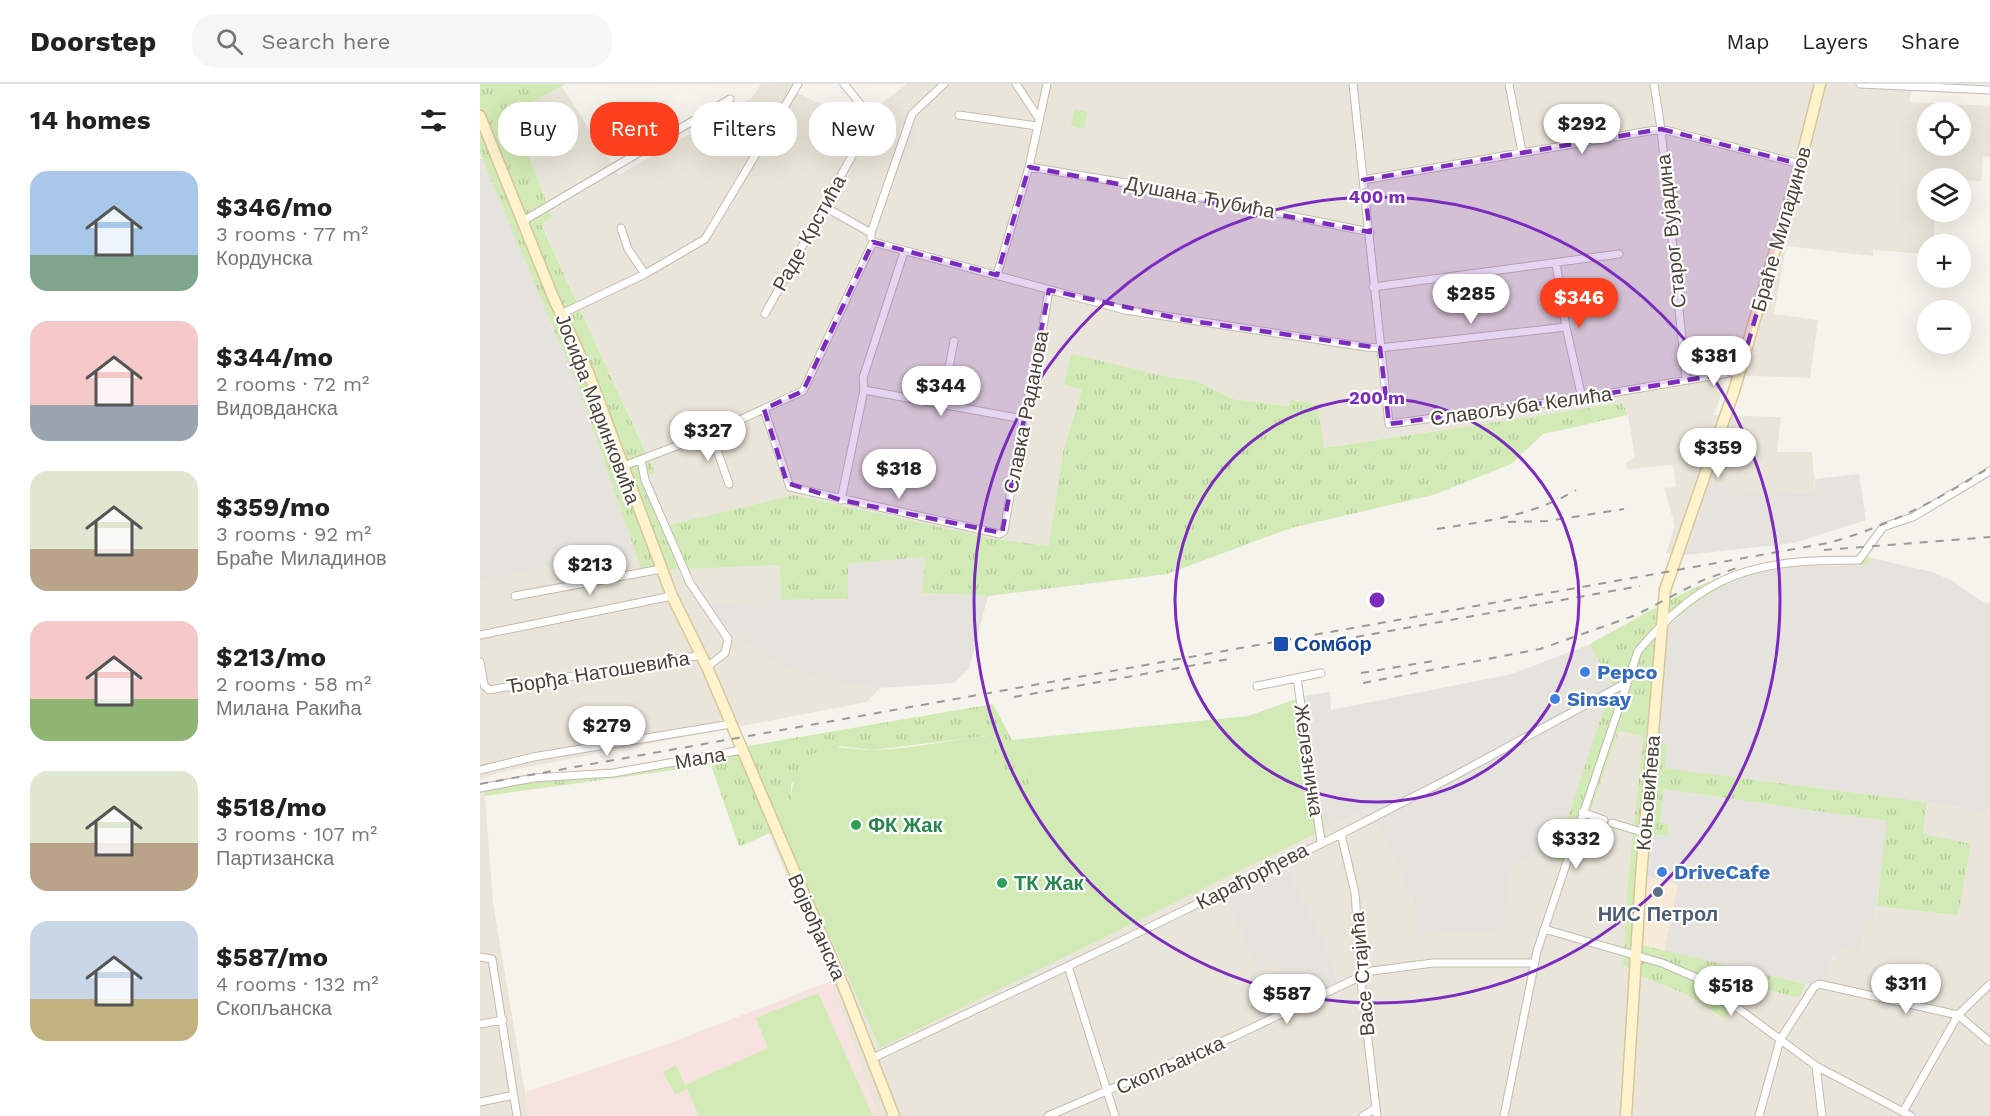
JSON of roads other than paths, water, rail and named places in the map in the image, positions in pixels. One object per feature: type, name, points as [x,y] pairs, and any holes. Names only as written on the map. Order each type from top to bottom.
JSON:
[{"type":"street","points":[[561,314],[645,274],[710,234],[798,84]]},
{"type":"street","name":"Раде Крстића","points":[[765,314],[870,121],[866,111],[844,84]]},
{"type":"street","points":[[621,466],[711,433],[803,391],[873,242],[870,233],[912,114],[944,84]]},
{"type":"street","points":[[1016,84],[1038,117]]},
{"type":"street","points":[[997,275],[1029,167],[1038,117],[1047,84]]},
{"type":"street","points":[[1353,84],[1370,232],[1380,348]]},
{"type":"street","points":[[1509,84],[1522,152]]},
{"type":"street","name":"Старог Вујадина","points":[[1654,84],[1661,129],[1686,379]]},
{"type":"street","name":"Браће Миладинов","points":[[1662,614],[1667,581],[1740,371],[1800,164],[1820,84]]},
{"type":"street","points":[[1860,84],[1990,90]]},
{"type":"street","points":[[523,221],[730,99]]},
{"type":"street","points":[[959,115],[1037,126]]},
{"type":"street","name":"Јосифа Маринковића","points":[[480,116],[561,314],[588,372],[660,569],[702,655],[737,738]]},
{"type":"street","points":[[1363,180],[1661,129],[1800,164]]},
{"type":"street","name":"Душана Ћубића","points":[[1029,167],[1138,184],[1370,232]]},
{"type":"street","points":[[823,206],[870,233]]},
{"type":"street","points":[[621,228],[628,249],[645,274]]},
{"type":"street","points":[[873,242],[1125,310],[1185,321],[1380,348],[1566,327]]},
{"type":"street","points":[[764,409],[787,483],[797,490],[841,500],[864,390],[863,378],[904,252]]},
{"type":"street","points":[[1373,287],[1619,254]]},
{"type":"street","points":[[1556,263],[1566,327],[1582,398]]},
{"type":"street","name":"Славка Раданова","points":[[841,500],[1002,533],[1023,419],[1038,357],[1049,290]]},
{"type":"street","points":[[942,404],[954,341]]},
{"type":"street","name":"Славољуба Келића","points":[[1380,348],[1389,424],[1582,398],[1740,371]]},
{"type":"street","points":[[864,390],[1023,419]]},
{"type":"street","points":[[711,433],[729,484]]},
{"type":"street","name":"Јосифа Маринковића","points":[[641,460],[645,480],[690,583],[728,639],[725,653],[707,667]]},
{"type":"street","points":[[1504,1116],[1534,963],[1544,928],[1638,651],[1660,625],[1695,595],[1727,577],[1779,565],[1859,560],[1883,527],[1913,517],[1990,471]]},
{"type":"street","points":[[515,596],[660,569]]},
{"type":"street","points":[[480,635],[482,632],[672,596]]},
{"type":"street","name":"Коњовићева","points":[[1626,1116],[1662,614]]},
{"type":"street","name":"Ђорђа Натошевића","points":[[480,662],[484,685],[489,690],[702,655]]},
{"type":"street","points":[[1257,686],[1321,673]]},
{"type":"street","name":"Железничка","points":[[1298,678],[1321,842]]},
{"type":"street","name":"Карађорђева","points":[[873,1058],[1341,834],[1626,683]]},
{"type":"street","points":[[480,770],[532,758],[731,724]]},
{"type":"street","name":"Војвођанска","points":[[737,738],[873,1058],[894,1116]]},
{"type":"street","name":"Мала","points":[[480,788],[534,778],[613,773],[742,750]]},
{"type":"street","points":[[1582,813],[1604,820]]},
{"type":"street","points":[[1612,823],[1645,833]]},
{"type":"street","name":"Васе Стајића","points":[[1341,834],[1355,893],[1361,976],[1376,1112]]},
{"type":"street","points":[[1544,928],[1636,955],[1697,978],[1816,1066],[1911,1116]]},
{"type":"street","points":[[480,957],[492,959],[517,1116]]},
{"type":"street","name":"Скопљанска","points":[[1048,1116],[1235,1036],[1372,971],[1433,963],[1534,963]]},
{"type":"street","points":[[1068,966],[1115,1116]]},
{"type":"street","points":[[1903,1112],[1958,1015],[1990,984]]},
{"type":"street","points":[[1760,1116],[1780,1040],[1817,985],[1958,1015],[1990,1042]]},
{"type":"street","points":[[480,1024],[503,1020]]},
{"type":"street","points":[[1816,1066],[1822,1116]]},
{"type":"street","points":[[480,1102],[514,1095]]},
{"type":"street","points":[[1363,1116],[1376,1112]]},
{"type":"railway","points":[[480,784],[1828,543],[1891,521],[1951,491],[1990,467]]},
{"type":"railway","points":[[1437,529],[1526,512],[1576,490]]},
{"type":"railway","points":[[1508,522],[1547,521],[1624,509]]},
{"type":"railway","points":[[1824,550],[1990,537]]},
{"type":"railway","points":[[1363,683],[1540,649],[1636,615],[1701,581],[1739,567]]},
{"type":"railway","points":[[1356,637],[1640,586]]},
{"type":"railway","points":[[1014,697],[1229,659]]},
{"type":"railway","points":[[1361,673],[1439,660]]},
{"type":"place","name":"Сомбор","points":[[1281,644]]},
{"type":"place","name":"Pepco","points":[[1585,672]]},
{"type":"place","name":"Sinsay","points":[[1555,699]]},
{"type":"place","name":"ФК Жак","points":[[856,825]]},
{"type":"place","name":"DriveCafe","points":[[1662,872]]},
{"type":"place","name":"ТК Жак","points":[[1002,883]]},
{"type":"place","name":"НИС Петрол","points":[[1658,892]]}]
